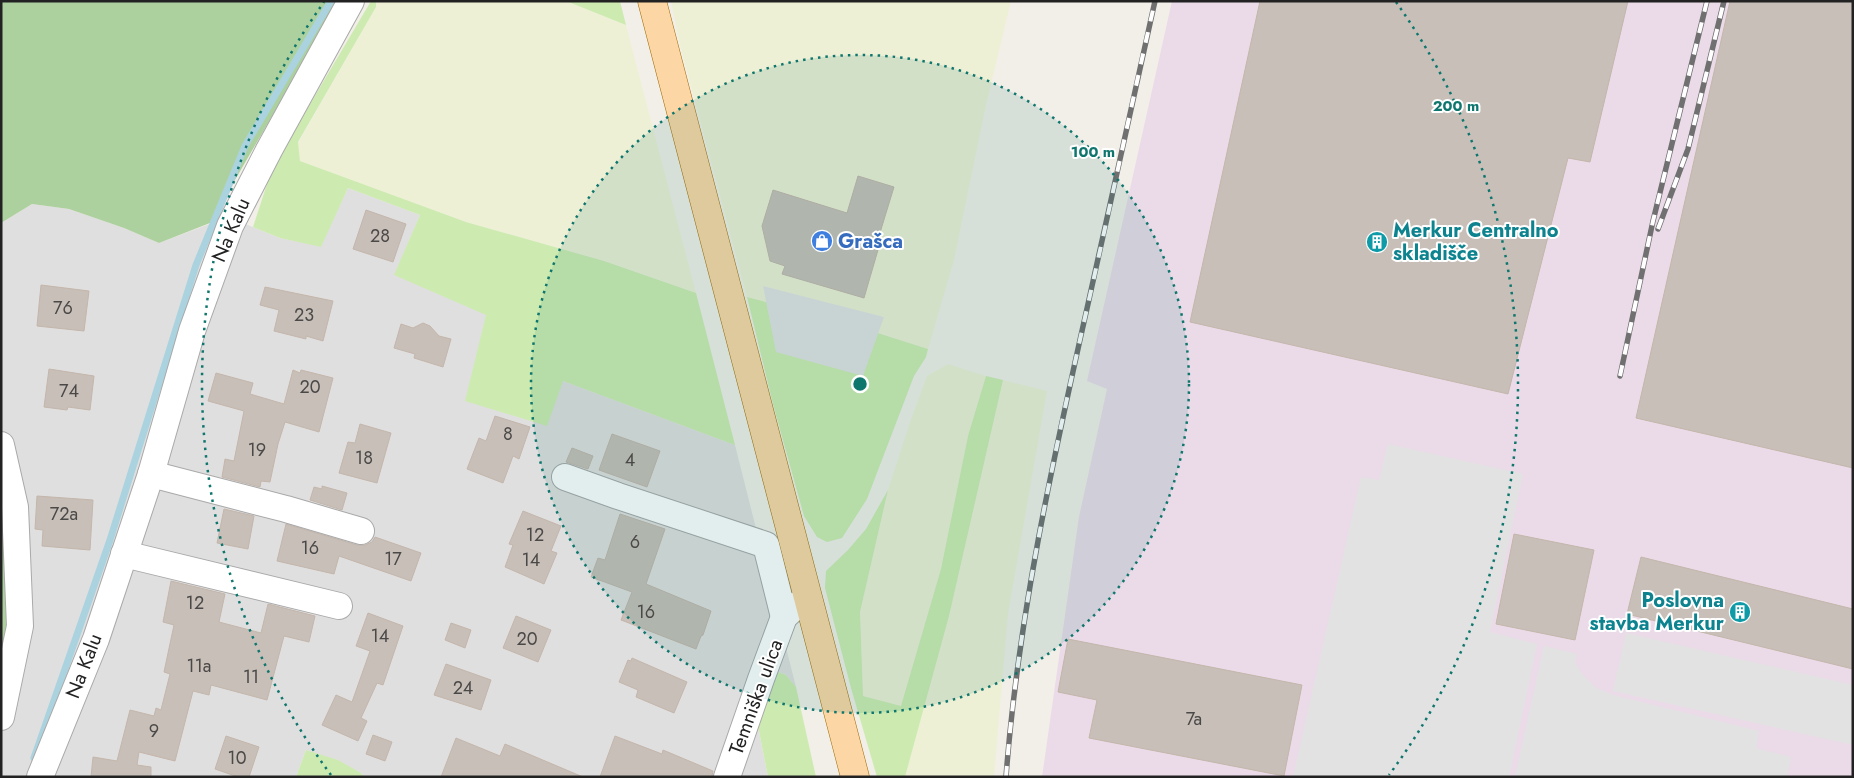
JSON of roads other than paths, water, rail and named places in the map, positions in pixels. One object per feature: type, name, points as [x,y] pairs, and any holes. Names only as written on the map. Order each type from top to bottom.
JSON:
[{"type":"main road","points":[[652,1],[854,777]]},
{"type":"street","name":"Na Kalu","points":[[40,777],[96,639],[151,474],[192,330],[230,226],[351,1]]},
{"type":"street","points":[[1,445],[15,508],[20,626],[1,717]]},
{"type":"street","points":[[151,474],[286,509],[361,531]]},
{"type":"street","points":[[565,477],[766,545],[784,617]]},
{"type":"street","points":[[124,554],[339,606]]},
{"type":"street","points":[[784,617],[807,594]]},
{"type":"street","name":"Temniška ulica","points":[[727,777],[784,617]]},
{"type":"waterway","points":[[34,758],[110,540],[196,265],[245,146],[331,1]]},
{"type":"railway","points":[[1006,777],[1019,658],[1038,539],[1062,421],[1155,1]]},
{"type":"railway","points":[[1620,376],[1653,221],[1707,1]]},
{"type":"railway","points":[[1658,229],[1688,149],[1724,1]]},
{"type":"place","name":"Grašca","points":[[822,241]]},
{"type":"place","name":"Merkur Centralno skladišče","points":[[1377,242]]},
{"type":"place","name":"Poslovna stavba Merkur","points":[[1740,612]]}]
